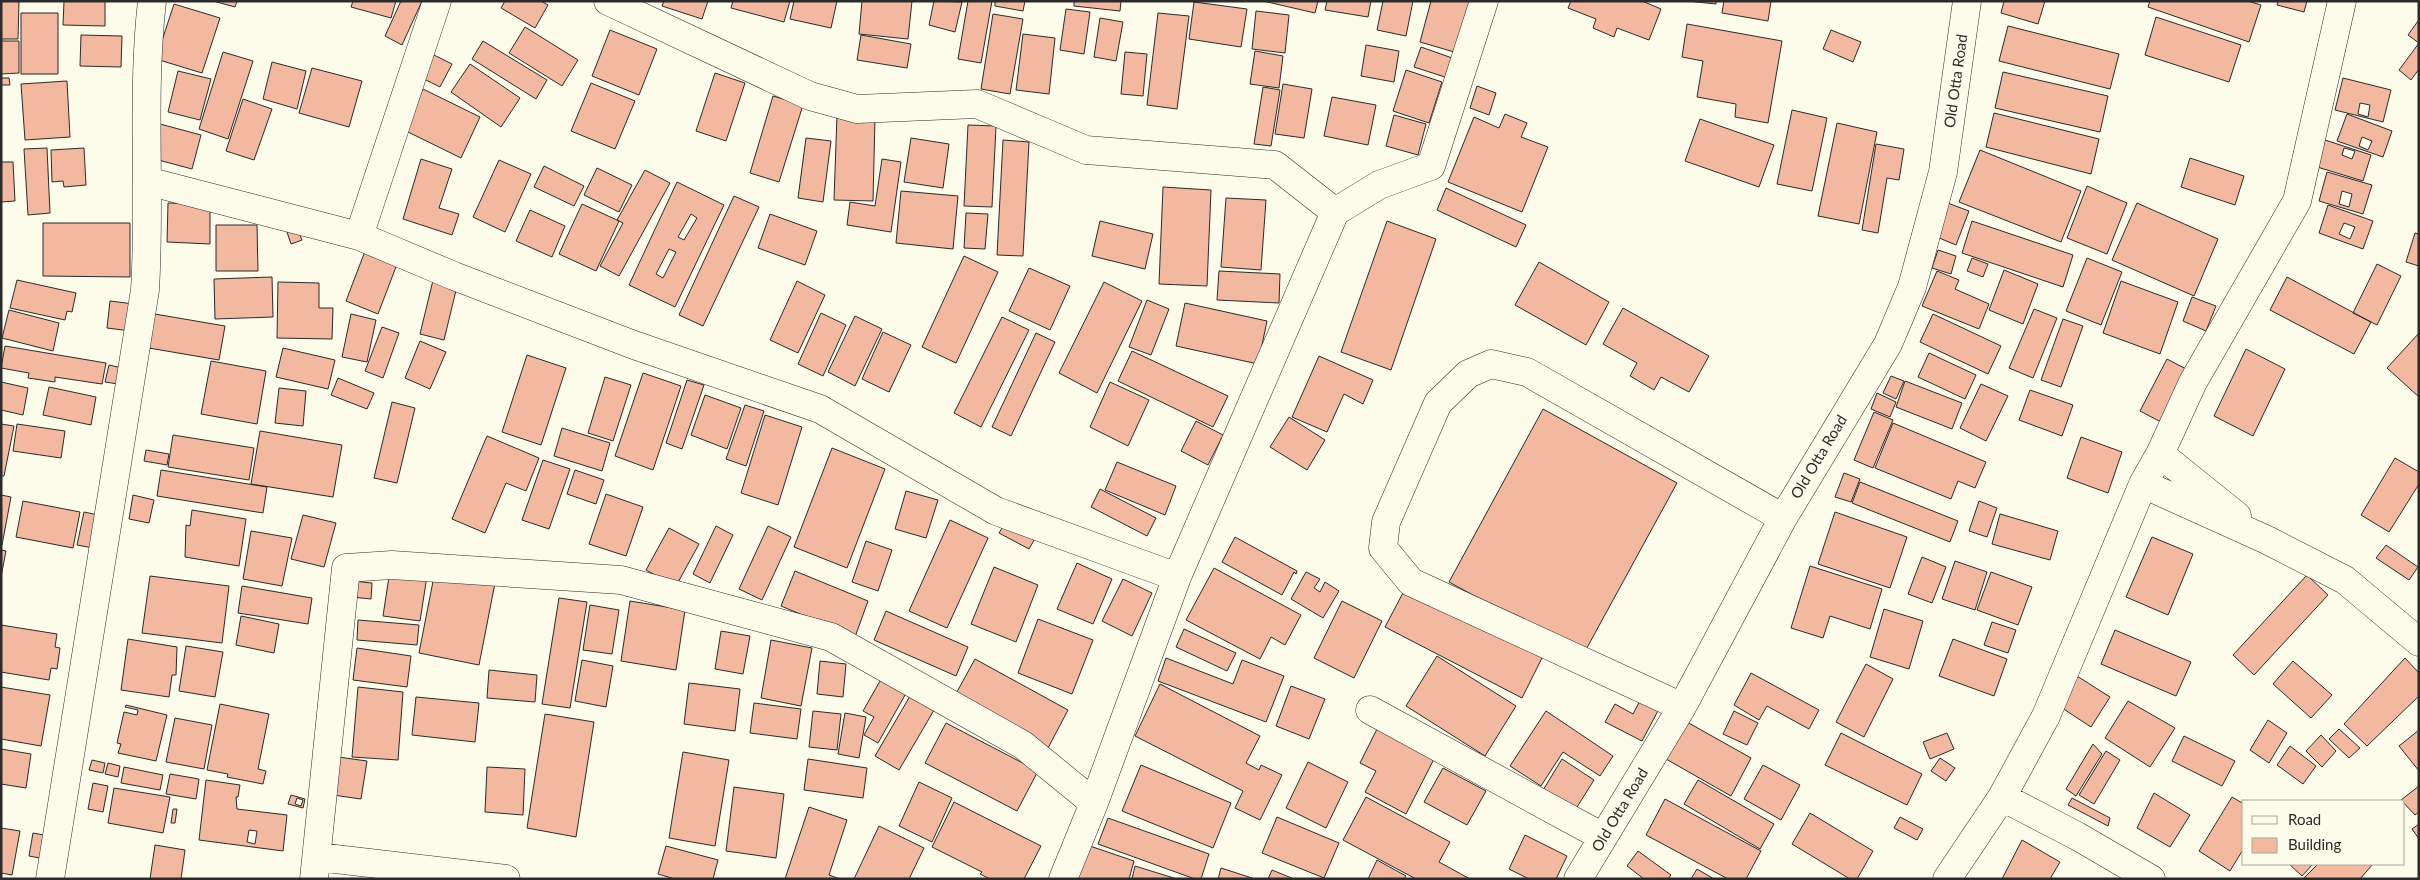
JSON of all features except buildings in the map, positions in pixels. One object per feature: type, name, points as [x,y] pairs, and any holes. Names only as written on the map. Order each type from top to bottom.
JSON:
[{"type":"street","points":[[50,879],[145,290],[149,236],[147,43],[152,1]]},
{"type":"street","points":[[359,236],[437,1]]},
{"type":"street","points":[[608,1],[810,96],[857,109],[977,104],[1086,150],[1275,165],[1335,212]]},
{"type":"street","points":[[1063,879],[1094,803],[1177,577],[1335,212],[1379,185],[1431,166],[1484,1]]},
{"type":"street","name":"Old Otta Road","points":[[1578,879],[1682,707],[1783,518],[1888,344],[1912,287],[1943,172],[1967,1]]},
{"type":"street","points":[[1947,879],[2002,797],[2046,716],[2143,484],[2160,454],[2193,382],[2297,201],[2342,1]]},
{"type":"street","points":[[147,182],[359,236],[454,276],[616,338],[820,409],[996,511],[1177,577]]},
{"type":"street","points":[[1682,707],[1410,582],[1383,548],[1386,522],[1438,402],[1468,374],[1491,364],[1527,372],[1783,518]]},
{"type":"street","points":[[2160,454],[2268,540]]},
{"type":"street","points":[[2143,484],[2268,540],[2345,580],[2419,642]]},
{"type":"street","points":[[506,879],[316,868],[346,568],[392,565],[621,580],[831,637],[1023,745],[1094,803]]},
{"type":"street","points":[[1370,710],[1603,837]]},
{"type":"street","points":[[2002,797],[2077,836],[2152,879]]}]
